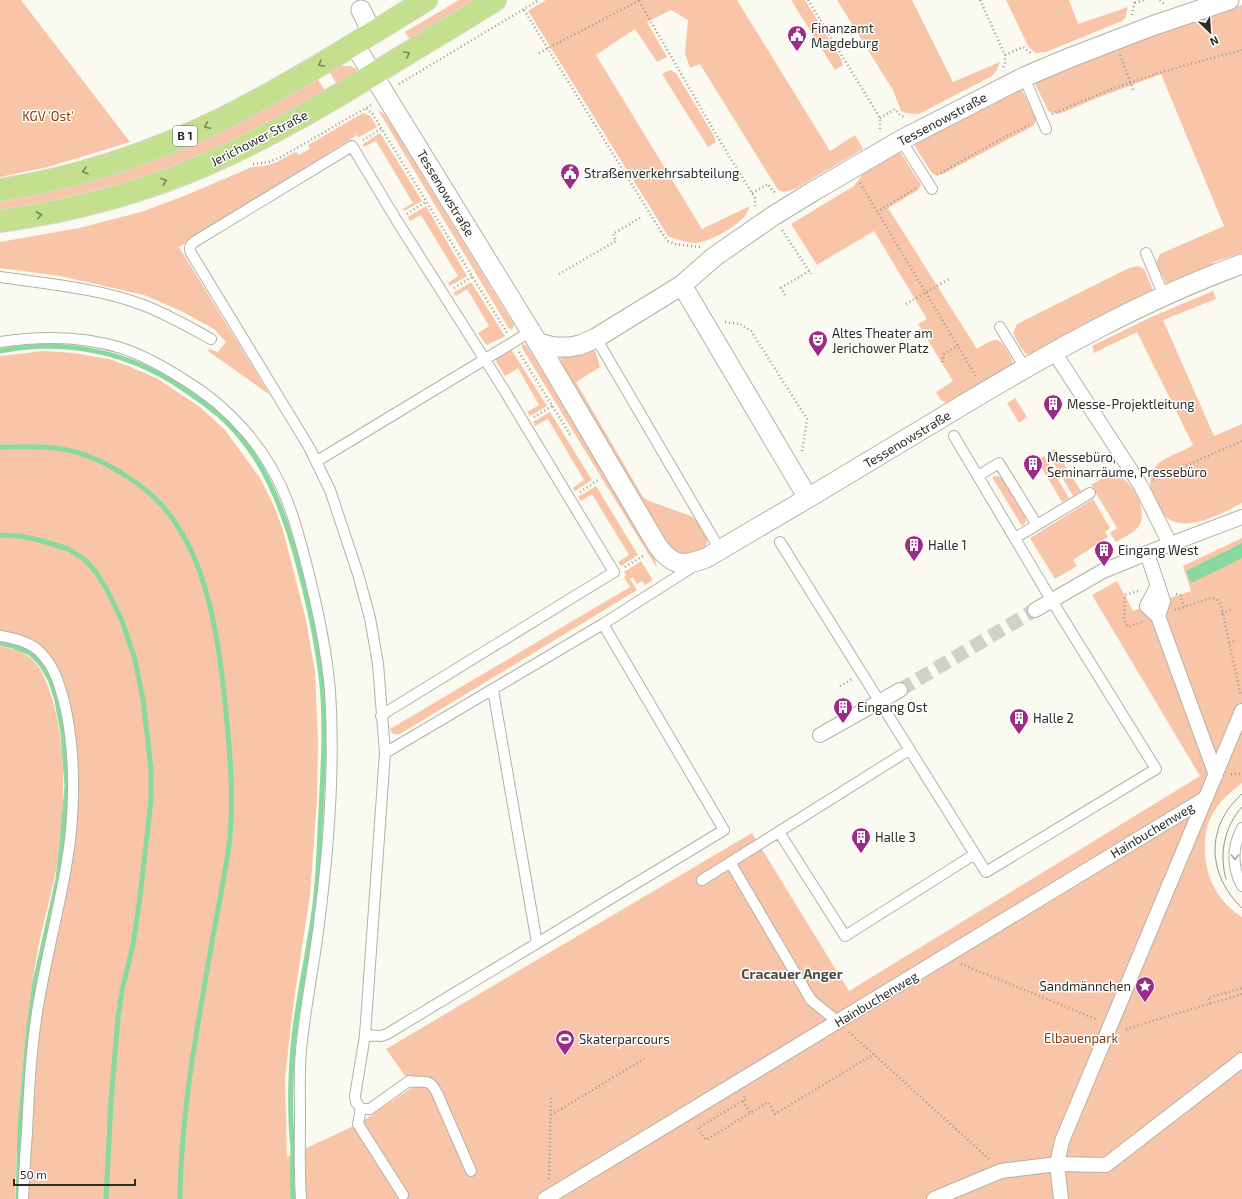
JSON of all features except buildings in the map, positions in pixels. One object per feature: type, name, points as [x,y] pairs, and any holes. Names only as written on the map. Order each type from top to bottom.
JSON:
[{"type":"main road","name":"B 1","points":[[0,190],[46,181],[85,171],[137,154],[190,134],[277,90],[426,0]]},
{"type":"main road","name":"Jerichower Straße","points":[[0,221],[39,215],[114,198],[193,170],[286,126],[495,0]]},
{"type":"street","name":"Tessenowstraße","points":[[534,337],[554,347],[580,345],[596,338],[682,285],[714,257],[773,216],[851,168],[901,140],[1024,77],[1114,40],[1229,0]]},
{"type":"street","name":"Tessenowstraße","points":[[361,10],[363,38],[373,74],[534,337],[657,545],[671,561],[680,563],[692,562],[713,554],[1025,368],[1094,330],[1164,296],[1242,264]]},
{"type":"street","points":[[682,285],[808,498]]},
{"type":"street","points":[[1054,352],[1141,486],[1170,544]]},
{"type":"street","points":[[1035,610],[1103,571],[1242,517]]},
{"type":"street","points":[[1147,553],[1163,601],[1158,616],[1216,774]]},
{"type":"street","points":[[820,735],[900,690]]},
{"type":"street","points":[[1061,1199],[1058,1164],[1062,1141],[1242,711]]},
{"type":"street","name":"Hainbuchenweg","points":[[547,1198],[1206,798]]},
{"type":"street","points":[[934,1199],[1001,1171],[1058,1164],[1106,1165],[1242,1060]]},
{"type":"lane","points":[[1024,77],[1046,129]]},
{"type":"lane","points":[[901,140],[932,188]]},
{"type":"lane","points":[[381,716],[614,572],[524,422],[396,221],[352,146],[194,242],[190,247],[191,253],[208,283],[317,461],[330,490],[344,530],[370,618],[378,664],[381,716],[385,753],[365,1035],[355,1094],[356,1103],[361,1108],[366,1109],[373,1107],[409,1081],[429,1082],[437,1093],[471,1171]]},
{"type":"lane","points":[[1146,253],[1164,296]]},
{"type":"lane","points":[[0,277],[67,285],[144,305],[179,321],[211,339]]},
{"type":"lane","points":[[1000,327],[1025,368]]},
{"type":"lane","points":[[317,461],[485,360],[534,337]]},
{"type":"lane","points":[[0,342],[40,338],[70,338],[87,340],[122,348],[167,369],[195,386],[214,401],[241,427],[258,448],[274,472],[288,502],[312,585],[322,637],[330,687],[332,736],[326,866],[301,1050],[299,1083],[300,1199]]},
{"type":"lane","points":[[385,753],[603,624],[713,554],[596,338]]},
{"type":"lane","points":[[780,542],[986,872],[1156,769],[1052,601],[954,436]]},
{"type":"lane","points":[[978,476],[999,463],[1037,525]]},
{"type":"lane","points":[[1015,538],[1090,493]]},
{"type":"lane","points":[[365,1035],[381,1036],[387,1034],[724,830],[603,624]]},
{"type":"lane","points":[[0,636],[17,639],[34,647],[41,652],[54,672],[63,696],[67,718],[73,780],[66,866],[38,1006],[33,1045],[28,1099],[24,1199]]},
{"type":"lane","points":[[493,690],[537,942]]},
{"type":"lane","points":[[702,880],[909,750]]},
{"type":"lane","points":[[1242,828],[1236,843],[1234,857],[1237,875],[1242,886]]},
{"type":"lane","points":[[779,832],[845,936],[975,854]]},
{"type":"lane","points":[[730,862],[811,1000],[838,1022]]},
{"type":"lane","points":[[361,1108],[358,1124],[403,1195]]},
{"type":"path","points":[[400,84],[539,0]]},
{"type":"path","points":[[539,53],[640,0],[720,141],[755,198],[756,205],[754,209]]},
{"type":"path","points":[[808,0],[880,118],[895,109],[900,115],[909,119]]},
{"type":"path","points":[[980,0],[1005,55],[1005,63],[1001,72]]},
{"type":"path","points":[[1135,3],[1144,0]]},
{"type":"path","points":[[524,10],[648,213],[668,241],[675,244],[689,246],[706,246]]},
{"type":"path","points":[[1114,40],[1134,92]]},
{"type":"path","points":[[347,114],[349,119]]},
{"type":"path","points":[[352,146],[381,129]]},
{"type":"path","points":[[851,168],[986,392]]},
{"type":"path","points":[[396,221],[427,201]]},
{"type":"path","points":[[773,216],[811,274]]},
{"type":"path","points":[[559,274],[616,241],[613,234],[640,218]]},
{"type":"path","points":[[786,295],[781,288],[809,271]]},
{"type":"path","points":[[443,294],[472,277]]},
{"type":"path","points":[[906,304],[949,279]]},
{"type":"path","points":[[720,319],[725,322],[740,324],[750,331],[807,419],[802,454]]},
{"type":"path","points":[[942,362],[944,354],[958,345]]},
{"type":"path","points":[[524,422],[552,406]]},
{"type":"path","points":[[1141,486],[1242,441]]},
{"type":"path","points":[[569,498],[598,480]]},
{"type":"path","points":[[614,572],[644,555]]},
{"type":"path","points":[[1180,595],[1184,607]]},
{"type":"path","points":[[1158,616],[1214,598],[1220,604],[1242,701]]},
{"type":"path","points":[[1222,613],[1231,610]]},
{"type":"path","points":[[1229,642],[1237,640]]},
{"type":"path","points":[[944,957],[1109,1030],[1210,1004],[1242,994]]},
{"type":"path","points":[[1210,1004],[1208,998],[1242,988]]},
{"type":"path","points":[[838,1022],[986,1156]]},
{"type":"path","points":[[728,1110],[698,1128],[706,1140],[768,1102],[775,1114],[874,1054]]},
{"type":"path","points":[[551,1115],[644,1058]]},
{"type":"path","points":[[547,1198],[551,1098]]},
{"type":"path","points":[[743,1101],[750,1113]]},
{"type":"green space","name":"KGV 'Ost'","points":[[0,0],[21,0],[130,142],[48,167],[0,177]]},
{"type":"green space","points":[[459,0],[477,0],[411,41],[405,32]]},
{"type":"green space","points":[[546,0],[737,0],[830,151],[855,135],[863,149],[795,189],[784,192],[778,190],[700,64],[690,68],[685,53],[688,20],[671,10],[647,22],[667,57],[657,62],[635,29],[596,55],[702,229],[750,206],[746,215],[740,221],[728,230],[708,240],[692,243],[668,236],[528,11]]},
{"type":"green space","points":[[791,0],[805,0],[841,59],[843,65],[835,70]]},
{"type":"green space","points":[[837,0],[912,0],[953,82],[1000,62],[997,70],[992,76],[919,114],[901,111],[894,92]]},
{"type":"green space","points":[[1006,0],[1069,0],[1078,24],[1128,7],[1125,18],[1122,21],[1046,52],[1035,53],[1028,46]]},
{"type":"green space","points":[[1242,5],[1242,253],[1214,262],[1210,268],[1169,285],[1166,283],[1156,263],[1160,254],[1224,226],[1161,74],[1059,114],[1049,112],[1035,84],[1037,81],[1172,26]]},
{"type":"green space","points":[[337,66],[350,66],[357,69],[358,72],[338,86],[329,71]]},
{"type":"green space","points":[[670,70],[676,73],[714,136],[716,142],[708,147],[662,74]]},
{"type":"green space","points":[[317,78],[326,92],[308,103],[180,166],[101,192],[0,213],[0,199]]},
{"type":"green space","points":[[1020,89],[1022,90],[1036,119],[1033,126],[943,174],[935,175],[932,173],[917,150],[915,146],[916,142]]},
{"type":"green space","points":[[378,110],[383,113],[391,124],[514,325],[512,330],[508,327]]},
{"type":"green space","points":[[363,113],[370,116],[377,127],[359,137],[357,135],[179,247],[270,395],[208,351],[209,349],[218,352],[226,342],[214,329],[183,312],[144,295],[60,276],[0,268],[0,242],[79,228],[141,212],[184,196],[252,167],[265,166],[277,162],[296,152],[298,155],[310,149],[308,145]]},
{"type":"green space","points":[[380,133],[422,201],[404,211],[403,209],[413,203],[376,141],[364,147],[363,144]]},
{"type":"green space","points":[[900,152],[921,185],[918,190],[888,208],[977,349],[990,341],[997,340],[1003,345],[1010,356],[1013,366],[950,405],[941,400],[936,392],[953,381],[918,324],[927,319],[874,231],[817,265],[791,224],[854,186],[863,174]]},
{"type":"green space","points":[[426,206],[467,276],[450,286],[448,283],[458,276],[421,215],[410,221],[408,217]]},
{"type":"green space","points":[[1138,266],[1144,269],[1153,290],[1150,293],[1032,353],[1026,354],[1021,348],[1013,333],[1017,324],[1129,268]]},
{"type":"green space","points":[[471,282],[505,336],[487,345],[478,333],[489,326],[467,289],[456,296],[453,293]]},
{"type":"green space","points":[[1213,291],[1216,299],[1163,320],[1214,436],[1242,424],[1242,503],[1205,520],[1184,523],[1175,522],[1163,514],[1154,497],[1150,481],[1153,470],[1159,463],[1193,445],[1137,332],[1094,353],[1092,346],[1149,318]]},
{"type":"green space","points":[[523,344],[527,346],[654,555],[657,568],[522,348]]},
{"type":"green space","points":[[511,349],[547,406],[530,416],[527,412],[539,405],[518,368],[505,376],[497,363],[496,359],[499,356]]},
{"type":"green space","points":[[595,350],[600,367],[576,382],[643,497],[649,501],[691,516],[698,522],[708,537],[706,547],[703,550],[685,554],[674,550],[670,546],[565,379],[560,357]]},
{"type":"green space","name":"Elbauenpark","points":[[44,351],[74,353],[109,359],[158,379],[200,407],[225,430],[260,478],[274,506],[283,530],[306,620],[315,672],[318,743],[317,800],[310,895],[294,1000],[285,1078],[287,1157],[358,1124],[413,1087],[386,1049],[752,833],[849,991],[1200,776],[1092,595],[1117,581],[1133,611],[1191,591],[1183,566],[1242,538],[1242,783],[1224,798],[1214,812],[1207,829],[1205,852],[1209,874],[1218,894],[1242,917],[1242,1199],[28,1199],[32,1115],[40,1024],[75,828],[78,772],[73,722],[61,675],[54,663],[0,632],[0,356]]},
{"type":"green space","points":[[1015,398],[1027,417],[1019,423],[1007,403]]},
{"type":"green space","points":[[550,412],[592,480],[575,491],[573,488],[584,480],[548,419],[535,426],[533,422]]},
{"type":"green space","points":[[1055,449],[1081,491],[1073,496],[1048,453]]},
{"type":"green space","points":[[1044,456],[1069,498],[1062,502],[1037,460]]},
{"type":"green space","points":[[1112,474],[1119,476],[1132,487],[1140,502],[1142,511],[1139,526],[1132,533],[1116,542],[1110,533],[1117,528],[1091,485]]},
{"type":"green space","points":[[997,476],[1002,478],[1025,517],[1026,522],[1022,526],[992,477]]},
{"type":"green space","points":[[596,486],[638,555],[621,566],[618,562],[629,555],[592,494],[581,501],[578,497]]},
{"type":"green space","points":[[1093,499],[1110,528],[1105,532],[1108,537],[1073,560],[1077,566],[1055,579],[1030,538]]},
{"type":"green space","points":[[641,561],[653,580],[645,585],[642,581],[637,584],[633,577],[630,579],[637,590],[400,734],[395,734],[392,732],[390,729],[630,587],[624,577],[626,575],[624,572]]},
{"type":"green space","points":[[0,646],[25,654],[33,660],[47,684],[60,734],[63,775],[62,817],[58,857],[40,937],[26,1033],[20,1104],[15,1199],[0,1199]]},
{"type":"shaded area","points":[[1242,543],[1242,558],[1191,583],[1186,571]]},
{"type":"waterway","points":[[0,351],[24,347],[49,346],[97,351],[142,366],[164,377],[207,405],[235,431],[249,448],[261,467],[280,507],[304,585],[316,642],[322,685],[324,732],[323,780],[316,899],[297,1012],[292,1055],[291,1127],[293,1146],[293,1199]]},
{"type":"waterway","points":[[0,447],[47,447],[80,453],[112,468],[145,489],[170,516],[185,538],[196,562],[212,614],[221,668],[228,729],[231,818],[226,863],[191,1070],[183,1134],[180,1199]]},
{"type":"waterway","points":[[0,535],[20,536],[68,549],[84,559],[96,572],[106,588],[122,621],[134,656],[143,699],[151,769],[151,800],[133,945],[122,990],[118,1018],[111,1101],[106,1199]]},
{"type":"waterway","points":[[0,643],[13,646],[30,653],[41,664],[51,681],[57,701],[63,733],[67,786],[58,879],[35,982],[28,1035],[20,1128],[18,1199]]},
{"type":"tunnel","points":[[900,690],[1035,610]]},
{"type":"tram line","points":[[1242,794],[1230,807],[1221,821],[1215,851],[1217,866],[1222,881],[1230,895],[1242,908]]},
{"type":"tram line","points":[[1226,879],[1223,860],[1225,841],[1231,823],[1242,807]]},
{"type":"place","name":"Finanzamt Magdeburg","points":[[797,52]]},
{"type":"place","name":"Straßenverkehrsabteilung","points":[[570,190]]},
{"type":"place","name":"Altes Theater am Jerichower Platz","points":[[818,357]]},
{"type":"place","name":"Messe-Projektleitung","points":[[1053,421]]},
{"type":"place","name":"Messebüro, Seminarräume, Pressebüro","points":[[1033,481]]},
{"type":"place","name":"Halle 1","points":[[914,562]]},
{"type":"place","name":"Eingang West","points":[[1104,567]]},
{"type":"place","name":"Eingang Ost","points":[[843,724]]},
{"type":"place","name":"Halle 2","points":[[1019,735]]},
{"type":"place","name":"Halle 3","points":[[861,854]]},
{"type":"place","name":"Sandmännchen","points":[[1145,1003]]},
{"type":"place","name":"Skaterparcours","points":[[565,1056]]},
{"type":"district","name":"Cracauer Anger","points":[[792,974]]}]
